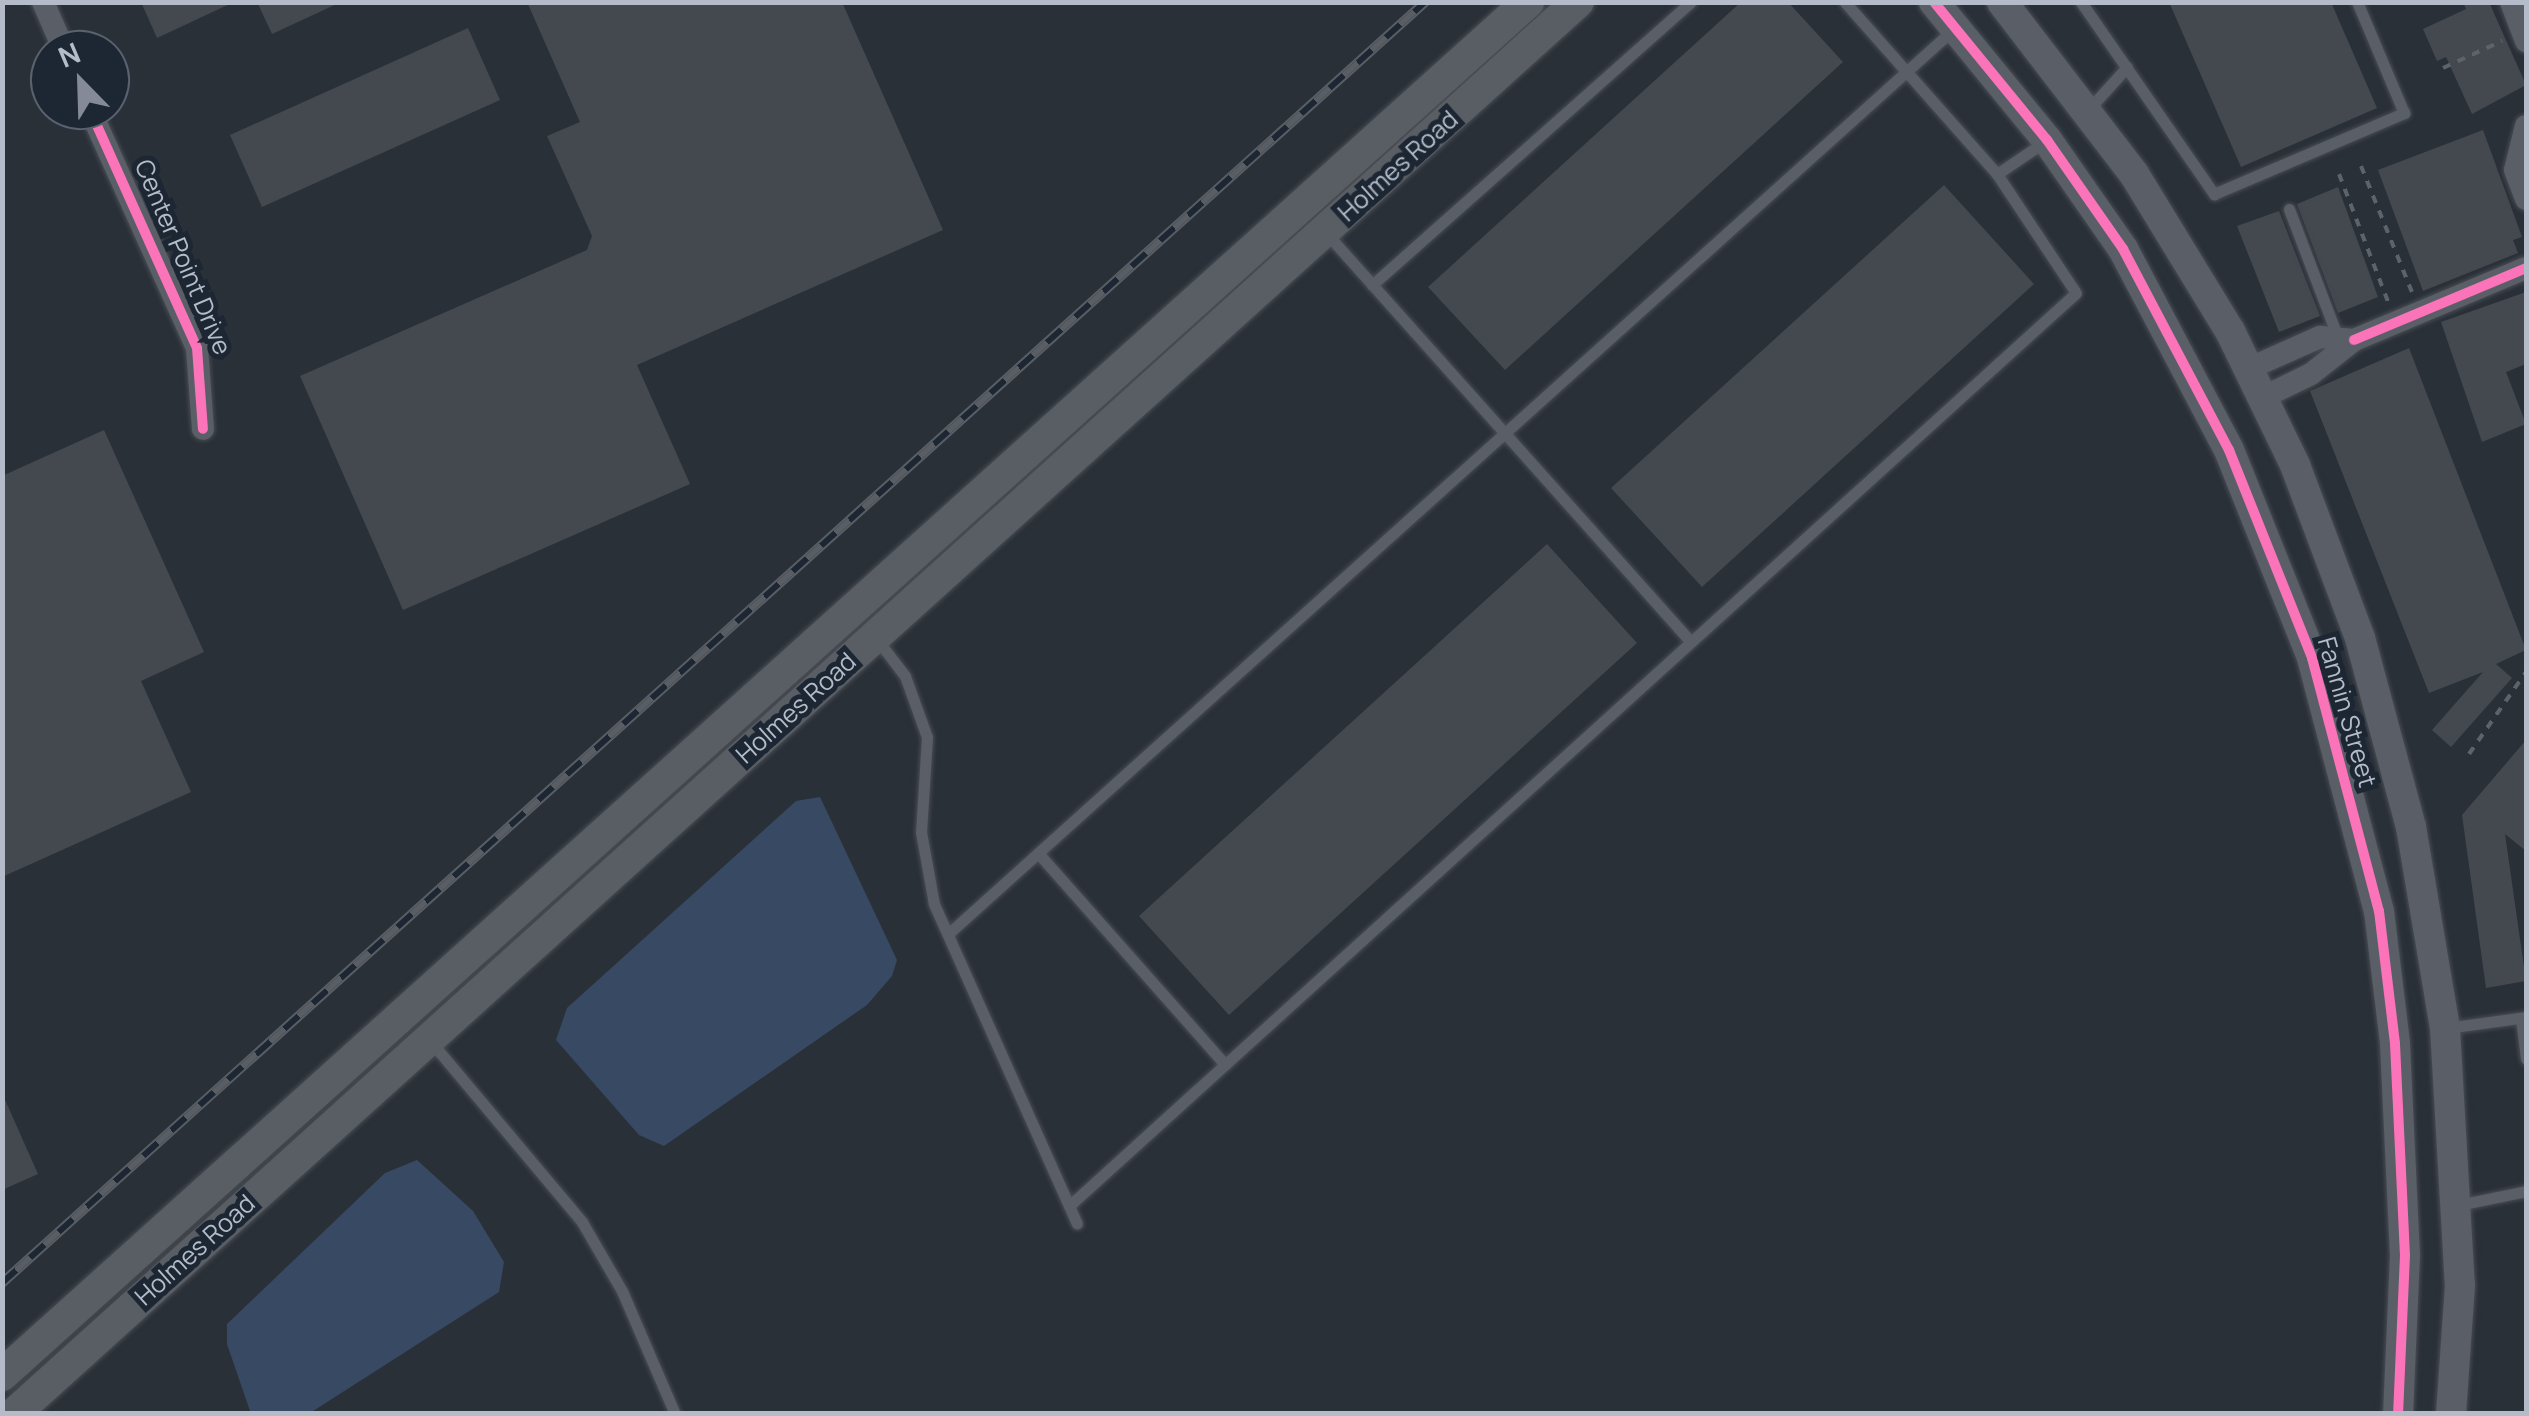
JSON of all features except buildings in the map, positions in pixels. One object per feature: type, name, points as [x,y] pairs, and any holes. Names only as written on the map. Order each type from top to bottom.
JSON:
[{"type":"main road","name":"Holmes Road","points":[[2,1376],[1528,2]]},
{"type":"main road","name":"Holmes Road","points":[[14,1414],[1578,2]]},
{"type":"main road","points":[[1303,206],[1324,232]]},
{"type":"main road","points":[[850,612],[875,637]]},
{"type":"main road","points":[[404,1014],[429,1040]]},
{"type":"street","points":[[42,2],[55,30]]},
{"type":"street","name":"Fannin Street","points":[[1934,2],[2047,140],[2123,249],[2229,450],[2312,658],[2378,911],[2403,1146],[2405,1321],[2398,1414]]},
{"type":"street","name":"Fannin Street","points":[[2002,2],[2088,110],[2177,240],[2248,369],[2335,564],[2410,827],[2445,1028],[2458,1205],[2450,1414]]},
{"type":"street","points":[[2511,2],[2525,37]]},
{"type":"street","points":[[2047,140],[2088,110]]},
{"type":"street","points":[[2526,126],[2516,170],[2526,200]]},
{"type":"street","name":"Center Point Drive","points":[[99,130],[197,348],[203,429]]},
{"type":"street","points":[[2248,369],[2300,344],[2346,339],[2396,322],[2526,268]]},
{"type":"street","points":[[2262,398],[2311,374],[2346,339]]},
{"type":"street","points":[[2362,838],[2410,827]]},
{"type":"lane","points":[[1372,285],[1691,2]]},
{"type":"lane","points":[[1069,1206],[2076,293],[1997,174],[1845,2]]},
{"type":"lane","points":[[2081,2],[2214,194],[2404,113],[2357,2]]},
{"type":"lane","points":[[948,934],[1956,28]]},
{"type":"lane","points":[[2088,110],[2127,66]]},
{"type":"lane","points":[[1997,174],[2047,140]]},
{"type":"lane","points":[[2289,209],[2346,339]]},
{"type":"lane","points":[[1324,232],[1691,642]]},
{"type":"lane","points":[[875,637],[906,676],[927,737],[924,872],[1076,1223]]},
{"type":"lane","points":[[1038,853],[1225,1064]]},
{"type":"lane","points":[[2445,1028],[2524,1018],[2526,1059]]},
{"type":"lane","points":[[429,1040],[582,1222],[622,1291],[676,1414]]},
{"type":"lane","points":[[2458,1205],[2526,1191]]},
{"type":"path","points":[[2442,68],[2525,37]]},
{"type":"path","points":[[2361,166],[2420,312]]},
{"type":"path","points":[[2339,174],[2396,322]]},
{"type":"path","points":[[2468,754],[2526,672]]},
{"type":"water","points":[[820,797],[897,960],[892,976],[867,1005],[664,1146],[639,1135],[556,1040],[567,1008],[796,801]]},
{"type":"water","points":[[417,1160],[473,1211],[504,1262],[499,1292],[310,1413],[250,1411],[227,1344],[227,1324],[385,1173]]},
{"type":"railway","points":[[2,1283],[1425,2]]},
{"type":"cycle path","points":[[1934,2],[2047,140],[2123,249],[2229,450],[2312,658],[2379,911],[2395,1044],[2405,1255],[2398,1414]]},
{"type":"cycle path","points":[[99,130],[197,348],[203,429]]},
{"type":"cycle path","points":[[2354,340],[2526,268]]}]
